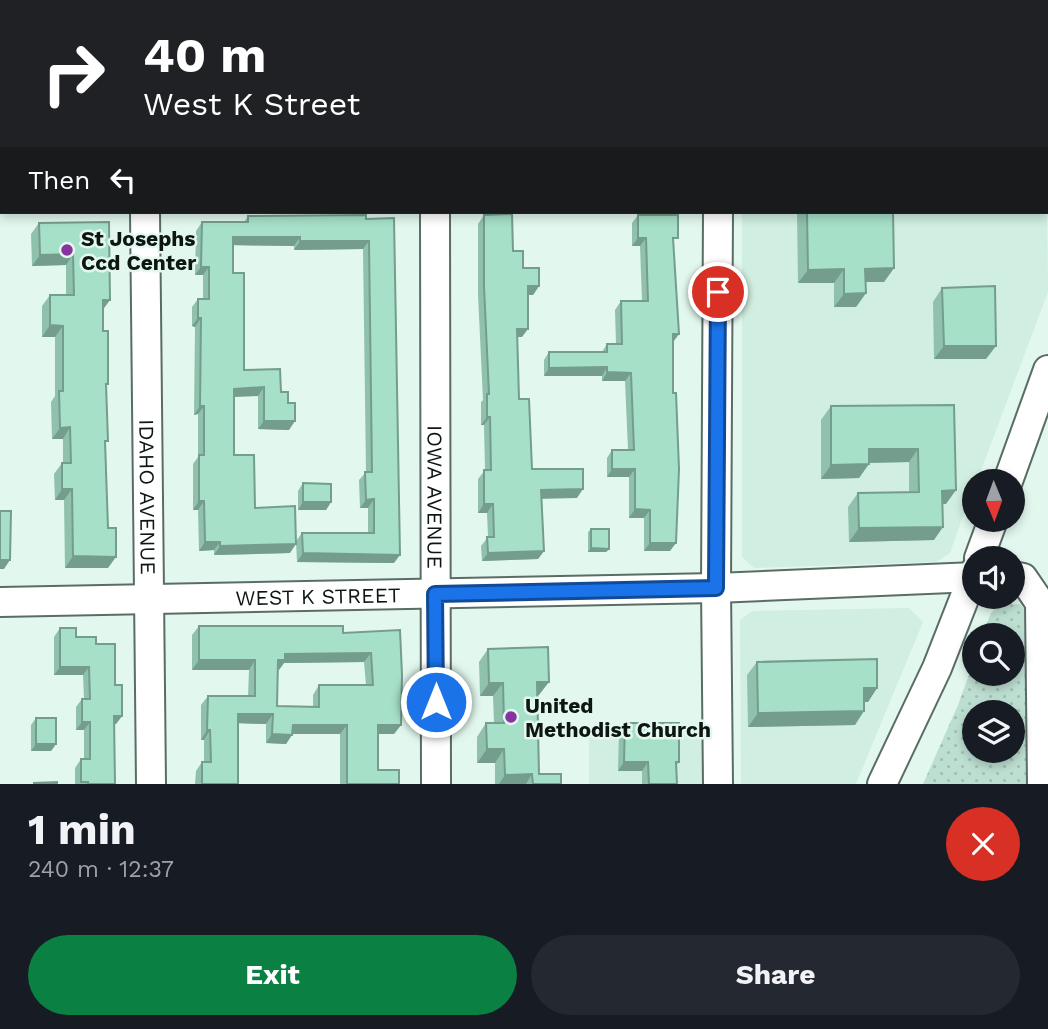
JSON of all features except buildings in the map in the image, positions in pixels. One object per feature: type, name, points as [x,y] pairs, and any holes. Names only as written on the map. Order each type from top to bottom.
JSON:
[{"type":"street","name":"IDAHO AVENUE","points":[[145,214],[151,784]]},
{"type":"street","name":"IOWA AVENUE","points":[[435,214],[436,784]]},
{"type":"street","points":[[718,214],[718,784]]},
{"type":"street","points":[[1011,469],[1048,370]]},
{"type":"street","name":"WEST K STREET","points":[[0,602],[716,588],[962,572]]},
{"type":"street","points":[[1025,581],[1040,603],[1045,741],[1042,784]]},
{"type":"street","points":[[882,784],[937,668],[962,604]]},
{"type":"shaded area","points":[[742,214],[1047,214],[1048,292],[982,469],[962,469],[962,518],[950,553],[936,562],[754,568],[742,557]]},
{"type":"shaded area","points":[[909,608],[923,622],[856,784],[741,784],[740,620],[752,611]]},
{"type":"shaded area","points":[[1024,609],[1027,612],[1028,784],[923,784],[965,686],[1025,686],[1025,623],[987,623],[994,610]]},
{"type":"shaded area","points":[[589,728],[706,729],[706,784],[589,784]]},
{"type":"place","name":"St Josephs Ccd Center","points":[[67,250]]},
{"type":"place","name":"United Methodist Church","points":[[511,717]]},
{"type":"route","points":[[436,702],[435,594],[716,588],[718,292]]}]
